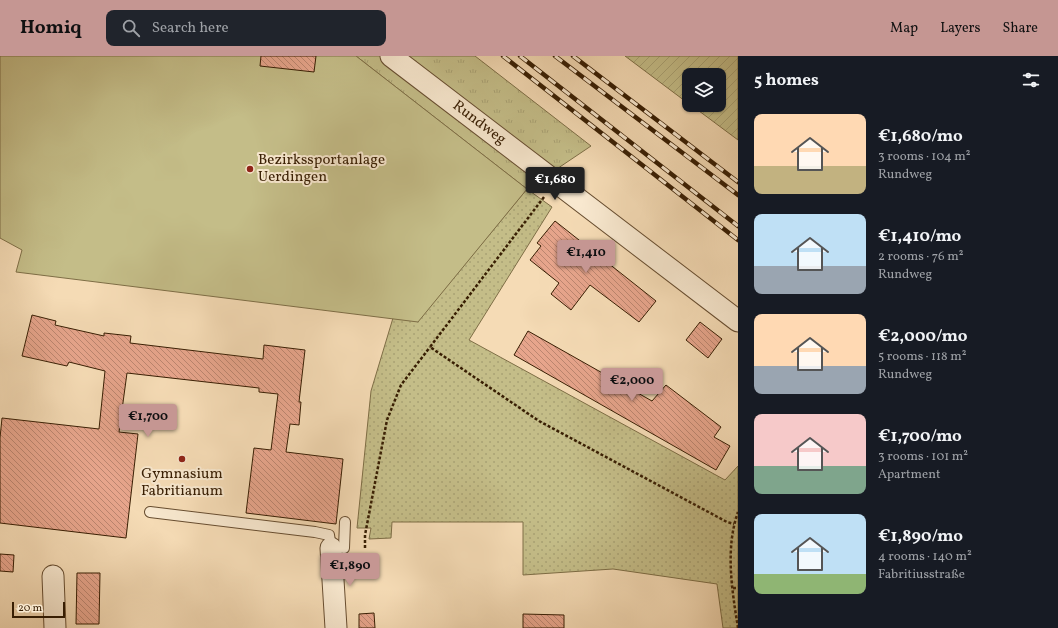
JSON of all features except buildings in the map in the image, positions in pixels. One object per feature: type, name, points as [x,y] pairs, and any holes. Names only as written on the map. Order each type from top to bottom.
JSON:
[{"type":"street","name":"Rundweg","points":[[391,56],[738,321]]},
{"type":"street","points":[[336,628],[337,548]]},
{"type":"street","points":[[53,576],[55,628]]},
{"type":"lane","points":[[150,512],[329,535],[337,548]]},
{"type":"lane","points":[[337,548],[345,522]]},
{"type":"path","points":[[365,548],[366,535],[387,420],[401,385],[556,181]]},
{"type":"path","points":[[430,347],[539,421],[727,522],[734,524]]},
{"type":"path","points":[[738,512],[734,524],[731,571],[738,628]]},
{"type":"path","points":[[733,588],[738,588]]},
{"type":"green space","name":"Bezirkssportanlage Uerdingen","points":[[0,56],[356,56],[527,189],[418,322],[16,272],[22,250],[0,238]]},
{"type":"green space","points":[[356,56],[475,56],[591,146],[527,189]]},
{"type":"green space","points":[[625,56],[738,56],[738,140],[700,112],[726,112],[726,68],[682,68],[682,99]]},
{"type":"green space","points":[[527,189],[552,207],[469,340],[725,480],[738,466],[738,628],[723,628],[717,584],[613,569],[523,575],[523,522],[392,522],[391,538],[369,539],[371,528],[357,528],[371,391],[393,318],[418,321]]},
{"type":"railway","points":[[503,56],[738,240]]},
{"type":"railway","points":[[520,56],[738,226]]},
{"type":"railway","points":[[555,56],[738,195]]},
{"type":"railway","points":[[573,56],[738,182]]},
{"type":"place","name":"Bezirkssportanlage Uerdingen","points":[[250,169]]},
{"type":"place","name":"Gymnasium Fabritianum","points":[[182,459]]}]
